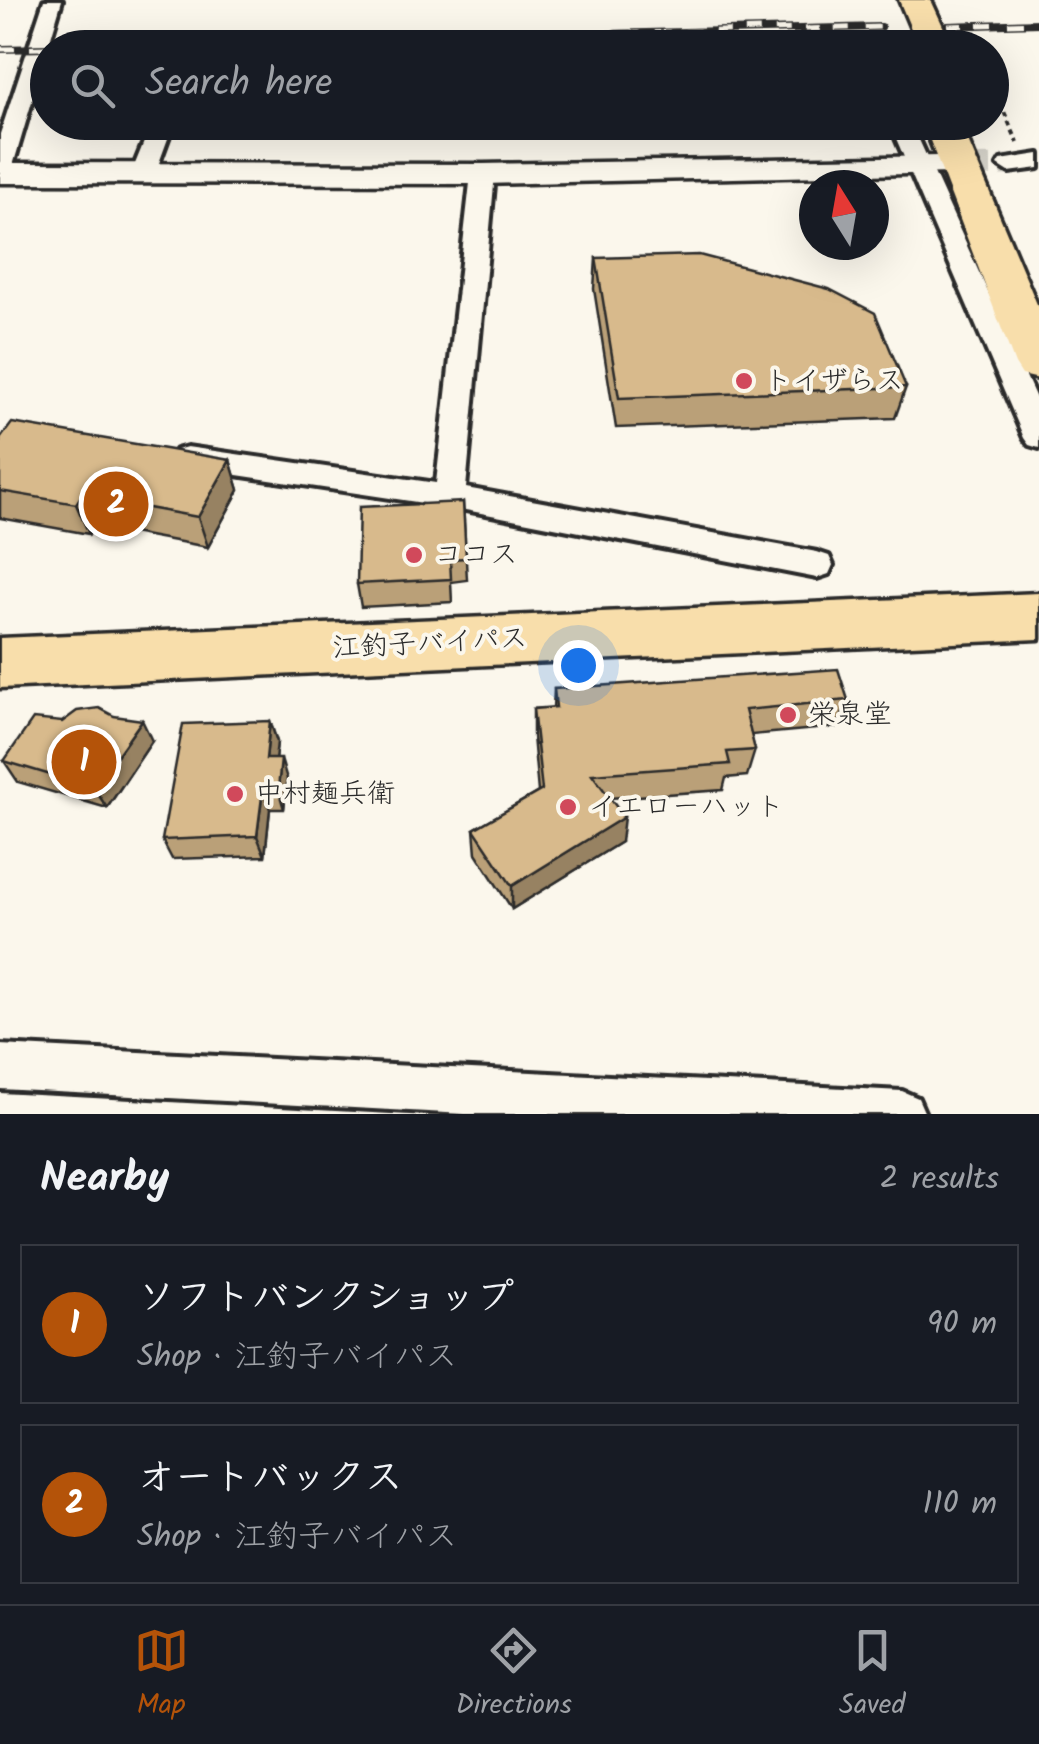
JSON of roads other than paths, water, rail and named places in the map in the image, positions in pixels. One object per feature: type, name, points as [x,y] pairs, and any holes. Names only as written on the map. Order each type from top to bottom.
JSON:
[{"type":"highway","points":[[891,0],[903,30]]},
{"type":"highway","points":[[915,0],[928,30]]},
{"type":"highway","points":[[978,140],[1039,276]]},
{"type":"highway","points":[[932,152],[1039,364]]},
{"type":"highway","name":"江釣子バイパス","points":[[0,663],[1039,616]]},
{"type":"highway","name":"江釣子バイパス","points":[[0,696],[1039,653]]},
{"type":"street","points":[[44,30],[53,0]]},
{"type":"street","points":[[30,74],[0,171],[483,174],[932,152],[1039,438]]},
{"type":"street","points":[[143,174],[155,140]]},
{"type":"street","points":[[1025,163],[1039,186]]},
{"type":"street","points":[[450,496],[483,174]]},
{"type":"street","points":[[156,453],[450,496],[817,565]]},
{"type":"street","points":[[0,1067],[664,1109],[902,1114]]},
{"type":"tunnel","points":[[939,166],[1009,165]]},
{"type":"railway","points":[[948,26],[1039,23]]},
{"type":"railway","points":[[763,30],[881,27]]},
{"type":"railway","points":[[0,49],[30,48]]},
{"type":"place","name":"トイザらス","points":[[744,381]]},
{"type":"place","name":"オートバックス","points":[[116,504]]},
{"type":"place","name":"ココス","points":[[414,555]]},
{"type":"place","name":"栄泉堂","points":[[788,715]]},
{"type":"place","name":"ソフトバンクショップ","points":[[84,762]]},
{"type":"place","name":"中村麺兵衛","points":[[235,794]]},
{"type":"place","name":"イエローハット","points":[[568,807]]}]
